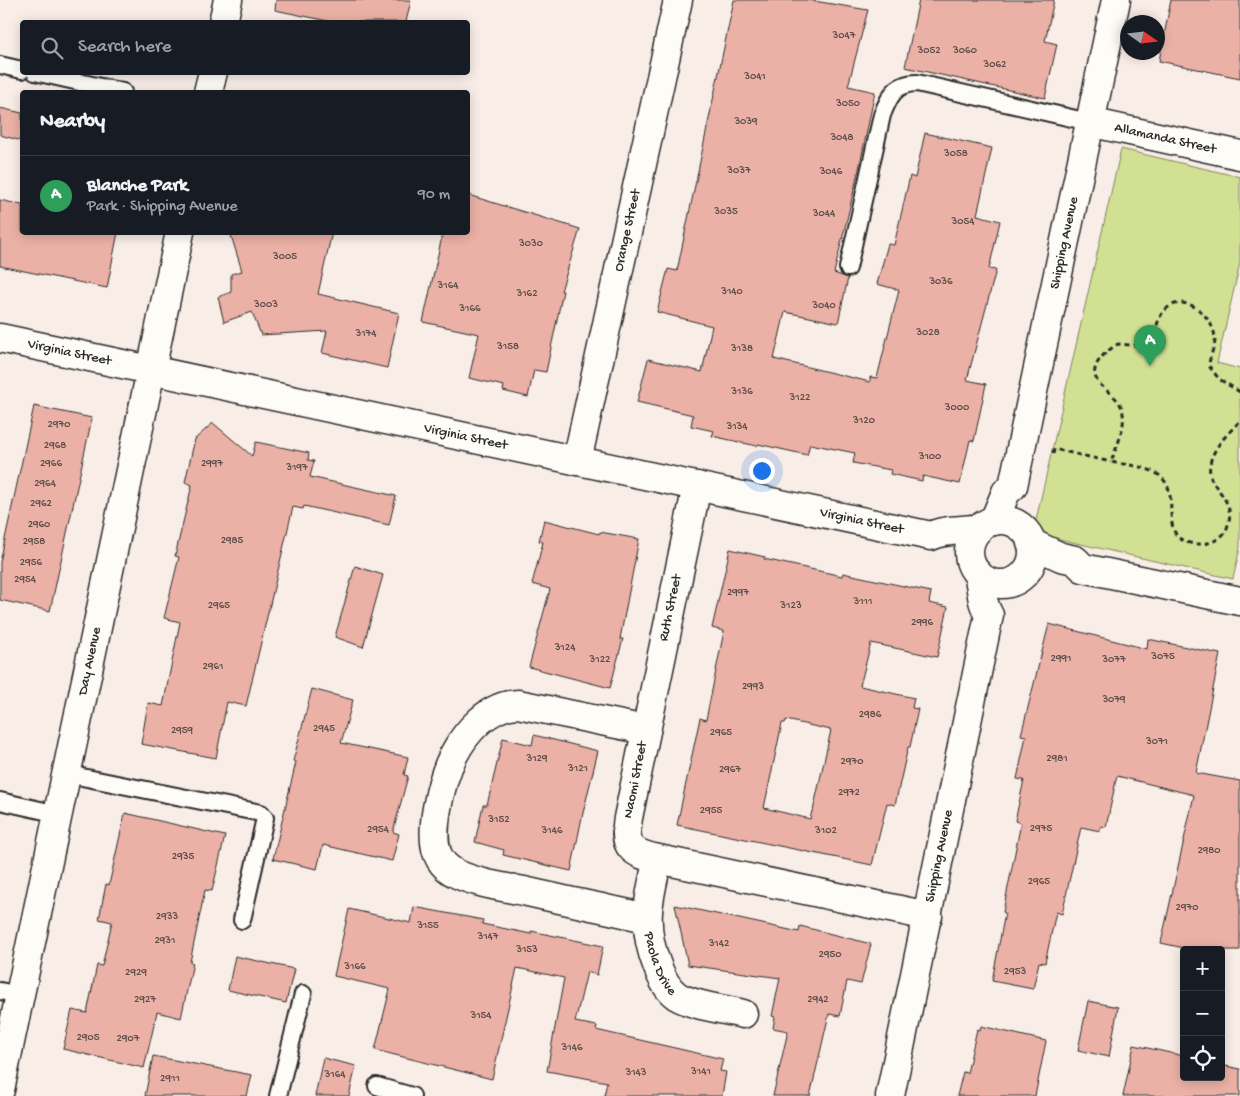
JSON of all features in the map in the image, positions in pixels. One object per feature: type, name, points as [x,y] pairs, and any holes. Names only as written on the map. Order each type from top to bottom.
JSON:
[{"type":"street","points":[[223,20],[228,0]]},
{"type":"street","name":"Orange Street","points":[[578,461],[678,0]]},
{"type":"street","name":"Shipping Avenue","points":[[987,525],[1006,492],[1013,486],[1116,0]]},
{"type":"street","points":[[208,90],[211,75]]},
{"type":"street","name":"Allamanda Street","points":[[1089,122],[1240,155]]},
{"type":"street","name":"Day Avenue","points":[[0,1090],[10,993],[67,774],[179,235]]},
{"type":"street","name":"Virginia Street","points":[[0,338],[931,536],[939,532],[965,531],[987,525]]},
{"type":"street","name":"Ruth Street","points":[[646,730],[697,486]]},
{"type":"street","points":[[989,615],[998,612],[1018,578],[1029,568],[1032,560],[1020,491],[1013,486]]},
{"type":"street","points":[[1083,568],[1074,575],[1018,578],[1003,584],[994,583],[975,569],[970,554],[970,544],[974,536],[987,525],[1002,520],[1010,522],[1028,536],[1061,556],[1075,560],[1083,568],[1240,601]]},
{"type":"street","name":"Virginia Street","points":[[931,536],[935,544],[951,551],[975,569]]},
{"type":"street","name":"Shipping Avenue","points":[[890,1096],[989,615],[983,606],[982,587],[975,569]]},
{"type":"street","name":"Naomi Street","points":[[647,918],[471,879],[456,874],[439,859],[434,839],[443,783],[448,766],[461,743],[489,713],[508,704],[518,704],[646,730],[626,836],[629,846],[634,852],[658,859],[928,916]]},
{"type":"street","name":"Paola Drive","points":[[658,859],[647,918],[650,945],[667,986],[676,995],[688,1001],[743,1014]]},
{"type":"lane","points":[[0,65],[20,70]]},
{"type":"lane","points":[[48,75],[114,90]]},
{"type":"lane","points":[[848,268],[882,115],[888,100],[896,89],[908,83],[917,83],[1089,122]]},
{"type":"lane","points":[[67,774],[261,813],[264,818],[242,920]]},
{"type":"lane","points":[[0,801],[58,814]]},
{"type":"lane","points":[[278,1096],[303,994]]},
{"type":"lane","points":[[377,1086],[412,1096]]},
{"type":"path","points":[[1111,462],[1124,419],[1118,400],[1104,390],[1096,380],[1095,367],[1100,359],[1118,344],[1148,345],[1152,341],[1162,313],[1166,308],[1178,303],[1194,306],[1206,316],[1214,332],[1215,339],[1209,357],[1209,366],[1219,379],[1240,392]]},
{"type":"path","points":[[1148,345],[1152,362]]},
{"type":"path","points":[[1053,454],[1054,449],[1150,470],[1161,476],[1170,492],[1172,529],[1176,536],[1187,542],[1206,544],[1224,534],[1230,516],[1230,510],[1225,499],[1210,476],[1212,458],[1219,443],[1240,421]]},
{"type":"green space","points":[[1121,149],[1240,177],[1240,263],[1217,363],[1240,369],[1240,548],[1233,579],[1033,533]]},
{"type":"building","points":[[276,0],[411,0],[406,20],[323,20],[275,10]]},
{"type":"building","points":[[734,0],[808,0],[868,10],[848,86],[875,92],[834,273],[848,278],[838,323],[785,312],[774,359],[870,382],[870,377],[877,378],[899,290],[877,284],[888,244],[894,245],[910,176],[915,178],[925,133],[992,148],[977,215],[1000,221],[989,269],[996,270],[967,380],[986,384],[974,441],[970,440],[960,484],[923,476],[922,481],[890,474],[891,470],[853,463],[855,453],[810,444],[807,455],[712,436],[714,431],[691,426],[693,415],[637,402],[648,359],[702,372],[712,326],[657,312],[668,269],[677,271]]},
{"type":"building","points":[[919,0],[1054,0],[1045,41],[1057,44],[1045,98],[905,67]]},
{"type":"building","points":[[1171,0],[1240,0],[1240,78],[1159,61],[1165,60],[1165,30]]},
{"type":"building","points":[[0,108],[20,113],[20,140],[0,135]]},
{"type":"building","points":[[470,196],[580,229],[561,291],[563,291],[546,372],[534,370],[528,397],[503,391],[504,386],[469,378],[479,334],[423,322],[442,235],[470,235]]},
{"type":"building","points":[[0,200],[20,205],[20,235],[117,235],[107,288],[0,266]]},
{"type":"building","points":[[231,235],[331,235],[318,294],[399,313],[387,368],[322,353],[327,331],[261,335],[252,312],[224,322],[218,297],[231,292],[231,274],[242,271]]},
{"type":"building","points":[[34,406],[92,418],[50,611],[0,600],[0,562]]},
{"type":"building","points":[[213,423],[252,456],[256,442],[309,453],[308,460],[314,461],[310,477],[396,496],[389,525],[304,506],[303,509],[293,507],[246,706],[227,702],[216,758],[141,744],[148,703],[163,706],[180,622],[164,618],[179,557],[175,556],[192,485],[185,482],[195,439]]},
{"type":"building","points":[[544,520],[599,534],[600,532],[639,539],[620,639],[623,639],[610,688],[529,667],[550,589],[532,584],[543,542],[539,541]]},
{"type":"building","points":[[730,549],[765,557],[764,559],[842,576],[843,573],[931,592],[929,603],[948,607],[937,657],[871,643],[860,686],[914,698],[912,708],[918,709],[895,805],[887,803],[872,865],[677,825],[700,718],[706,720],[724,631],[712,628]],"holes":[[[786,720],[831,730],[810,819],[764,808],[782,723],[785,723]]]},
{"type":"building","points":[[355,566],[383,575],[363,647],[335,637]]},
{"type":"building","points":[[1049,624],[1147,649],[1148,639],[1220,654],[1196,773],[1240,781],[1240,950],[1225,950],[1225,946],[1180,947],[1161,943],[1194,795],[1117,776],[1106,827],[1101,826],[1100,831],[1081,827],[1062,914],[1056,912],[1045,963],[1039,962],[1033,989],[992,981],[1005,913],[1003,912],[1021,823],[1015,821],[1024,780],[1017,779],[1026,736],[1021,735]]},
{"type":"building","points":[[312,689],[353,700],[341,743],[408,757],[404,775],[408,776],[393,832],[399,834],[392,861],[323,845],[317,869],[273,859],[296,762],[293,761]]},
{"type":"building","points":[[534,735],[598,751],[571,871],[503,855],[504,850],[475,842],[483,805],[487,805],[503,738],[532,745]]},
{"type":"building","points":[[125,813],[225,836],[212,891],[205,890],[190,962],[193,963],[181,1018],[157,1012],[144,1068],[63,1049],[72,1010],[87,1013],[97,965],[102,966],[112,922],[99,919],[106,884],[109,885]]},
{"type":"building","points":[[675,905],[799,932],[800,926],[871,944],[861,984],[847,981],[840,1016],[829,1014],[810,1096],[773,1096],[788,1031],[773,1028],[775,1017],[772,1016],[780,978],[688,965]]},
{"type":"building","points":[[414,907],[483,920],[482,924],[531,934],[531,931],[603,946],[597,975],[587,972],[575,1022],[597,1026],[596,1030],[723,1059],[720,1071],[726,1072],[722,1096],[604,1096],[607,1082],[547,1071],[564,978],[517,968],[492,1079],[375,1050],[390,989],[334,976],[349,909],[411,923]]},
{"type":"building","points":[[235,956],[294,969],[286,1003],[228,990]]},
{"type":"building","points":[[1088,1001],[1118,1007],[1109,1057],[1078,1050]]},
{"type":"building","points":[[981,1026],[1046,1041],[1035,1096],[957,1096],[963,1072],[967,1073],[977,1029],[980,1030]]},
{"type":"building","points":[[1134,1045],[1180,1055],[1180,1081],[1225,1081],[1225,1066],[1240,1069],[1240,1096],[1123,1096]]},
{"type":"building","points":[[153,1056],[252,1075],[247,1096],[145,1096]]},
{"type":"building","points":[[323,1058],[356,1066],[349,1096],[315,1096]]},
{"type":"place","name":"Blanche Park","points":[[1150,366]]}]
